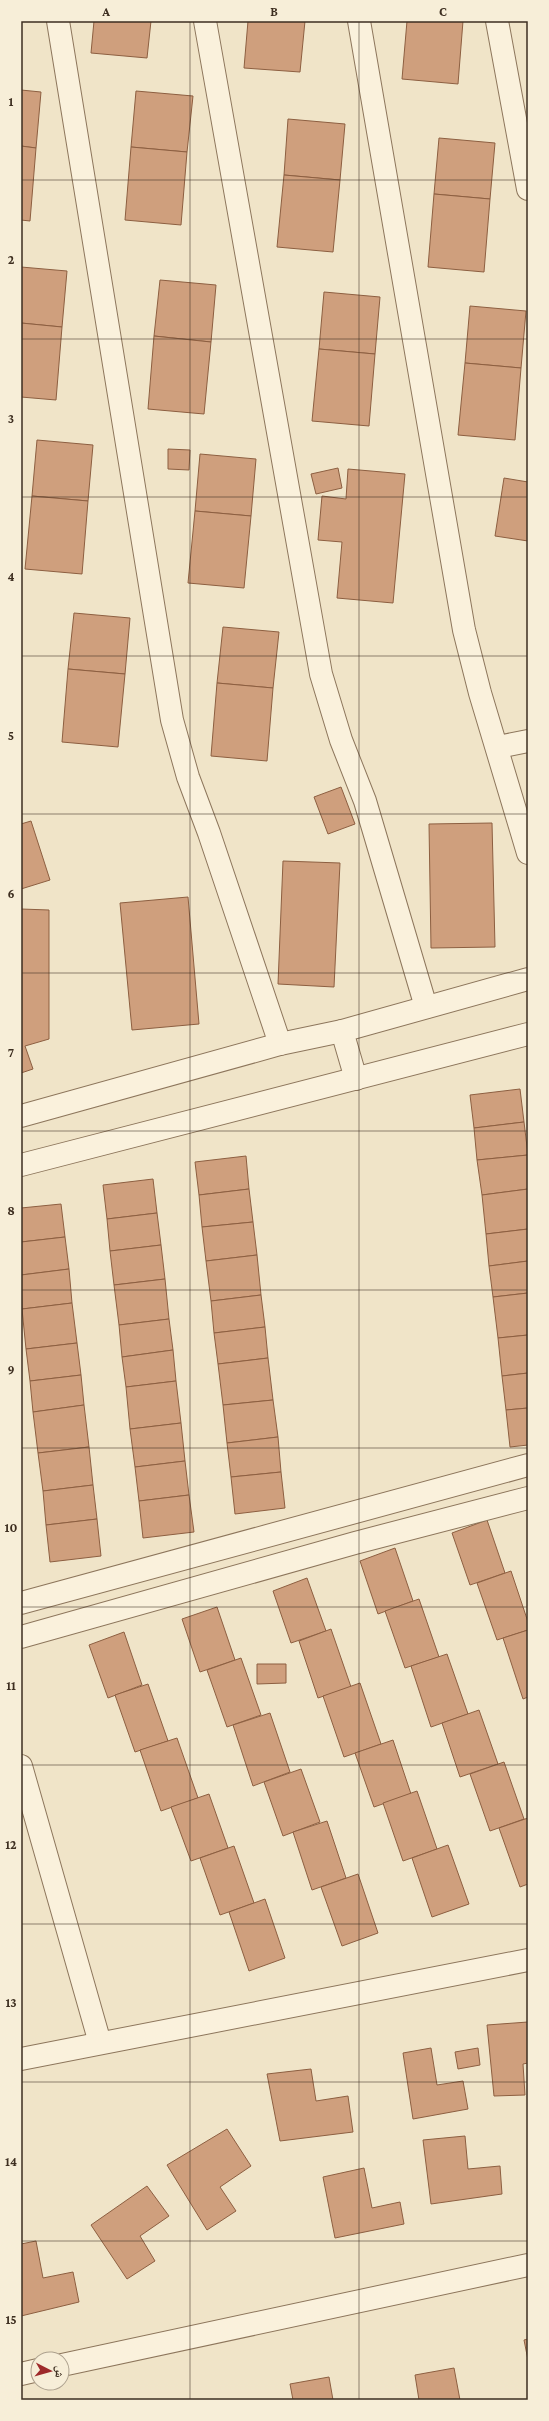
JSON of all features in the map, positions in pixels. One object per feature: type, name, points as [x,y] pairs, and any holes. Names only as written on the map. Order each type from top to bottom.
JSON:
[{"type":"street","points":[[58,21],[172,720],[188,778],[209,833],[280,1044]]},
{"type":"street","points":[[205,21],[321,674],[341,740],[365,801],[426,1006]]},
{"type":"street","points":[[359,21],[464,630],[480,693],[498,747],[528,852]]},
{"type":"street","points":[[497,21],[528,189]]},
{"type":"street","points":[[498,747],[528,741]]},
{"type":"street","points":[[21,1116],[280,1044],[342,1031],[528,978]]},
{"type":"street","points":[[342,1031],[356,1079]]},
{"type":"street","points":[[21,1166],[528,1034]]},
{"type":"street","points":[[21,1603],[347,1512],[528,1465]]},
{"type":"street","points":[[21,1637],[355,1543],[528,1498]]},
{"type":"street","points":[[347,1512],[355,1543]]},
{"type":"street","points":[[21,1766],[100,2043]]},
{"type":"street","points":[[21,2059],[528,1960]]},
{"type":"street","points":[[70,2363],[528,2265]]},
{"type":"building","points":[[94,21],[151,21],[147,58],[91,53]]},
{"type":"building","points":[[248,21],[305,21],[300,72],[244,68]]},
{"type":"building","points":[[407,21],[463,21],[458,84],[402,79]]},
{"type":"building","points":[[21,90],[41,92],[36,148],[21,146]]},
{"type":"building","points":[[136,91],[193,96],[187,152],[131,147]]},
{"type":"building","points":[[288,119],[345,124],[340,180],[284,175]]},
{"type":"building","points":[[439,138],[495,143],[490,199],[434,194]]},
{"type":"building","points":[[21,146],[36,148],[30,221],[21,220]]},
{"type":"building","points":[[131,147],[187,152],[181,225],[125,220]]},
{"type":"building","points":[[284,175],[340,180],[333,252],[277,247]]},
{"type":"building","points":[[434,194],[490,199],[484,272],[428,267]]},
{"type":"building","points":[[21,267],[67,271],[62,327],[21,323]]},
{"type":"building","points":[[160,280],[216,285],[211,342],[154,336]]},
{"type":"building","points":[[324,292],[380,297],[375,354],[319,349]]},
{"type":"building","points":[[470,306],[526,311],[521,368],[465,363]]},
{"type":"building","points":[[21,323],[62,327],[56,400],[21,397]]},
{"type":"building","points":[[154,336],[211,342],[204,414],[148,409]]},
{"type":"building","points":[[319,349],[375,354],[369,426],[312,421]]},
{"type":"building","points":[[465,363],[521,368],[515,440],[458,435]]},
{"type":"building","points":[[37,440],[93,445],[88,501],[32,496]]},
{"type":"building","points":[[168,449],[190,450],[189,470],[168,469]]},
{"type":"building","points":[[200,454],[256,459],[251,516],[195,511]]},
{"type":"building","points":[[338,468],[342,488],[316,494],[311,474]]},
{"type":"building","points":[[348,469],[405,474],[393,603],[337,598],[342,542],[318,540],[322,496],[346,499]]},
{"type":"building","points":[[504,478],[528,482],[528,541],[495,536]]},
{"type":"building","points":[[32,496],[88,501],[82,574],[25,569]]},
{"type":"building","points":[[195,511],[251,516],[244,588],[188,583]]},
{"type":"building","points":[[74,613],[130,618],[125,674],[68,669]]},
{"type":"building","points":[[223,627],[279,632],[273,688],[217,683]]},
{"type":"building","points":[[68,669],[125,674],[118,747],[62,742]]},
{"type":"building","points":[[217,683],[273,688],[267,761],[211,756]]},
{"type":"building","points":[[341,787],[355,824],[328,834],[314,797]]},
{"type":"building","points":[[31,821],[50,880],[21,889],[21,824]]},
{"type":"building","points":[[492,823],[495,947],[431,948],[429,824]]},
{"type":"building","points":[[283,861],[340,863],[334,987],[278,984]]},
{"type":"building","points":[[188,897],[199,1024],[132,1030],[120,903]]},
{"type":"building","points":[[21,909],[49,910],[49,1039],[25,1046],[33,1069],[21,1073]]},
{"type":"building","points":[[520,1089],[524,1122],[474,1128],[470,1095]]},
{"type":"building","points":[[524,1122],[528,1155],[477,1160],[474,1128]]},
{"type":"building","points":[[528,1155],[528,1189],[482,1195],[477,1160]]},
{"type":"building","points":[[246,1156],[249,1189],[199,1195],[195,1162]]},
{"type":"building","points":[[153,1179],[157,1213],[107,1219],[103,1185]]},
{"type":"building","points":[[249,1189],[253,1222],[202,1227],[199,1195]]},
{"type":"building","points":[[528,1189],[528,1229],[486,1234],[482,1195]]},
{"type":"building","points":[[61,1204],[65,1237],[21,1242],[21,1208]]},
{"type":"building","points":[[157,1213],[161,1245],[110,1251],[107,1219]]},
{"type":"building","points":[[253,1222],[257,1255],[206,1261],[202,1227]]},
{"type":"building","points":[[528,1229],[528,1261],[489,1266],[486,1234]]},
{"type":"building","points":[[65,1237],[69,1269],[21,1275],[21,1242]]},
{"type":"building","points":[[161,1245],[165,1279],[114,1285],[110,1251]]},
{"type":"building","points":[[257,1255],[261,1295],[211,1301],[206,1261]]},
{"type":"building","points":[[528,1261],[528,1293],[493,1297],[489,1266]]},
{"type":"building","points":[[69,1269],[72,1303],[22,1309],[21,1275]]},
{"type":"building","points":[[165,1279],[169,1319],[119,1325],[114,1285]]},
{"type":"building","points":[[528,1293],[528,1335],[498,1338],[493,1297]]},
{"type":"building","points":[[261,1295],[265,1327],[214,1333],[211,1301]]},
{"type":"building","points":[[72,1303],[77,1343],[26,1349],[22,1309]]},
{"type":"building","points":[[169,1319],[173,1350],[122,1357],[119,1325]]},
{"type":"building","points":[[265,1327],[268,1358],[218,1364],[214,1333]]},
{"type":"building","points":[[528,1335],[528,1373],[502,1376],[498,1338]]},
{"type":"building","points":[[77,1343],[81,1375],[30,1381],[26,1349]]},
{"type":"building","points":[[173,1350],[176,1381],[126,1387],[122,1357]]},
{"type":"building","points":[[268,1358],[273,1400],[223,1405],[218,1364]]},
{"type":"building","points":[[528,1373],[528,1408],[506,1410],[502,1376]]},
{"type":"building","points":[[81,1375],[84,1405],[33,1412],[30,1381]]},
{"type":"building","points":[[176,1381],[181,1423],[130,1429],[126,1387]]},
{"type":"building","points":[[273,1400],[278,1437],[227,1443],[223,1405]]},
{"type":"building","points":[[84,1405],[89,1447],[38,1453],[33,1412]]},
{"type":"building","points":[[528,1408],[528,1445],[510,1447],[506,1410]]},
{"type":"building","points":[[181,1423],[185,1461],[135,1467],[130,1429]]},
{"type":"building","points":[[278,1437],[281,1472],[231,1477],[227,1443]]},
{"type":"building","points":[[89,1447],[93,1485],[43,1491],[38,1453]]},
{"type":"building","points":[[185,1461],[189,1495],[139,1501],[135,1467]]},
{"type":"building","points":[[281,1472],[285,1508],[235,1514],[231,1477]]},
{"type":"building","points":[[93,1485],[97,1519],[46,1525],[43,1491]]},
{"type":"building","points":[[189,1495],[194,1532],[143,1538],[139,1501]]},
{"type":"building","points":[[97,1519],[101,1556],[50,1562],[46,1525]]},
{"type":"building","points":[[487,1520],[505,1573],[470,1585],[452,1533]]},
{"type":"building","points":[[395,1548],[413,1601],[378,1614],[360,1561]]},
{"type":"building","points":[[511,1571],[528,1622],[528,1630],[497,1640],[477,1583]]},
{"type":"building","points":[[307,1578],[326,1631],[291,1643],[273,1591]]},
{"type":"building","points":[[419,1599],[439,1657],[405,1668],[385,1611]]},
{"type":"building","points":[[217,1607],[235,1660],[200,1672],[182,1619]]},
{"type":"building","points":[[331,1629],[351,1687],[318,1698],[299,1641]]},
{"type":"building","points":[[528,1630],[528,1697],[523,1699],[503,1638]]},
{"type":"building","points":[[124,1632],[142,1685],[108,1698],[89,1645]]},
{"type":"building","points":[[447,1654],[468,1714],[431,1727],[411,1666]]},
{"type":"building","points":[[241,1658],[261,1715],[227,1727],[207,1670]]},
{"type":"building","points":[[257,1664],[286,1664],[286,1683],[257,1684]]},
{"type":"building","points":[[360,1683],[381,1744],[344,1757],[323,1696]]},
{"type":"building","points":[[148,1684],[168,1741],[135,1752],[115,1695]]},
{"type":"building","points":[[479,1710],[498,1764],[460,1777],[442,1723]]},
{"type":"building","points":[[270,1713],[290,1772],[253,1786],[233,1725]]},
{"type":"building","points":[[177,1738],[198,1798],[161,1811],[140,1750]]},
{"type":"building","points":[[393,1740],[411,1794],[374,1807],[355,1753]]},
{"type":"building","points":[[504,1762],[524,1819],[490,1831],[470,1774]]},
{"type":"building","points":[[301,1769],[320,1822],[283,1836],[264,1782]]},
{"type":"building","points":[[417,1791],[437,1849],[403,1861],[383,1803]]},
{"type":"building","points":[[209,1794],[228,1848],[191,1861],[171,1807]]},
{"type":"building","points":[[528,1818],[528,1884],[520,1887],[499,1828]]},
{"type":"building","points":[[327,1821],[346,1878],[312,1890],[293,1832]]},
{"type":"building","points":[[448,1845],[469,1904],[432,1917],[412,1858]]},
{"type":"building","points":[[234,1846],[254,1903],[220,1915],[200,1858]]},
{"type":"building","points":[[358,1874],[378,1933],[342,1946],[321,1887]]},
{"type":"building","points":[[265,1899],[285,1958],[249,1971],[229,1912]]},
{"type":"building","points":[[528,2022],[528,2063],[523,2064],[525,2095],[494,2096],[487,2025]]},
{"type":"building","points":[[431,2048],[437,2085],[463,2081],[468,2109],[413,2119],[403,2053]]},
{"type":"building","points":[[478,2048],[480,2065],[458,2069],[455,2052]]},
{"type":"building","points":[[311,2069],[316,2101],[348,2096],[353,2132],[280,2141],[267,2074]]},
{"type":"building","points":[[227,2129],[251,2166],[220,2187],[236,2211],[207,2230],[167,2165]]},
{"type":"building","points":[[465,2136],[468,2169],[500,2166],[502,2194],[431,2204],[423,2140]]},
{"type":"building","points":[[364,2168],[372,2208],[400,2202],[404,2224],[335,2238],[323,2177]]},
{"type":"building","points":[[147,2186],[169,2216],[140,2236],[155,2261],[127,2279],[91,2225]]},
{"type":"building","points":[[36,2241],[43,2278],[73,2272],[79,2302],[21,2316],[21,2244]]},
{"type":"building","points":[[528,2339],[528,2360],[524,2340]]},
{"type":"building","points":[[454,2368],[460,2400],[419,2400],[415,2375]]},
{"type":"building","points":[[329,2377],[333,2400],[293,2400],[290,2384]]}]
